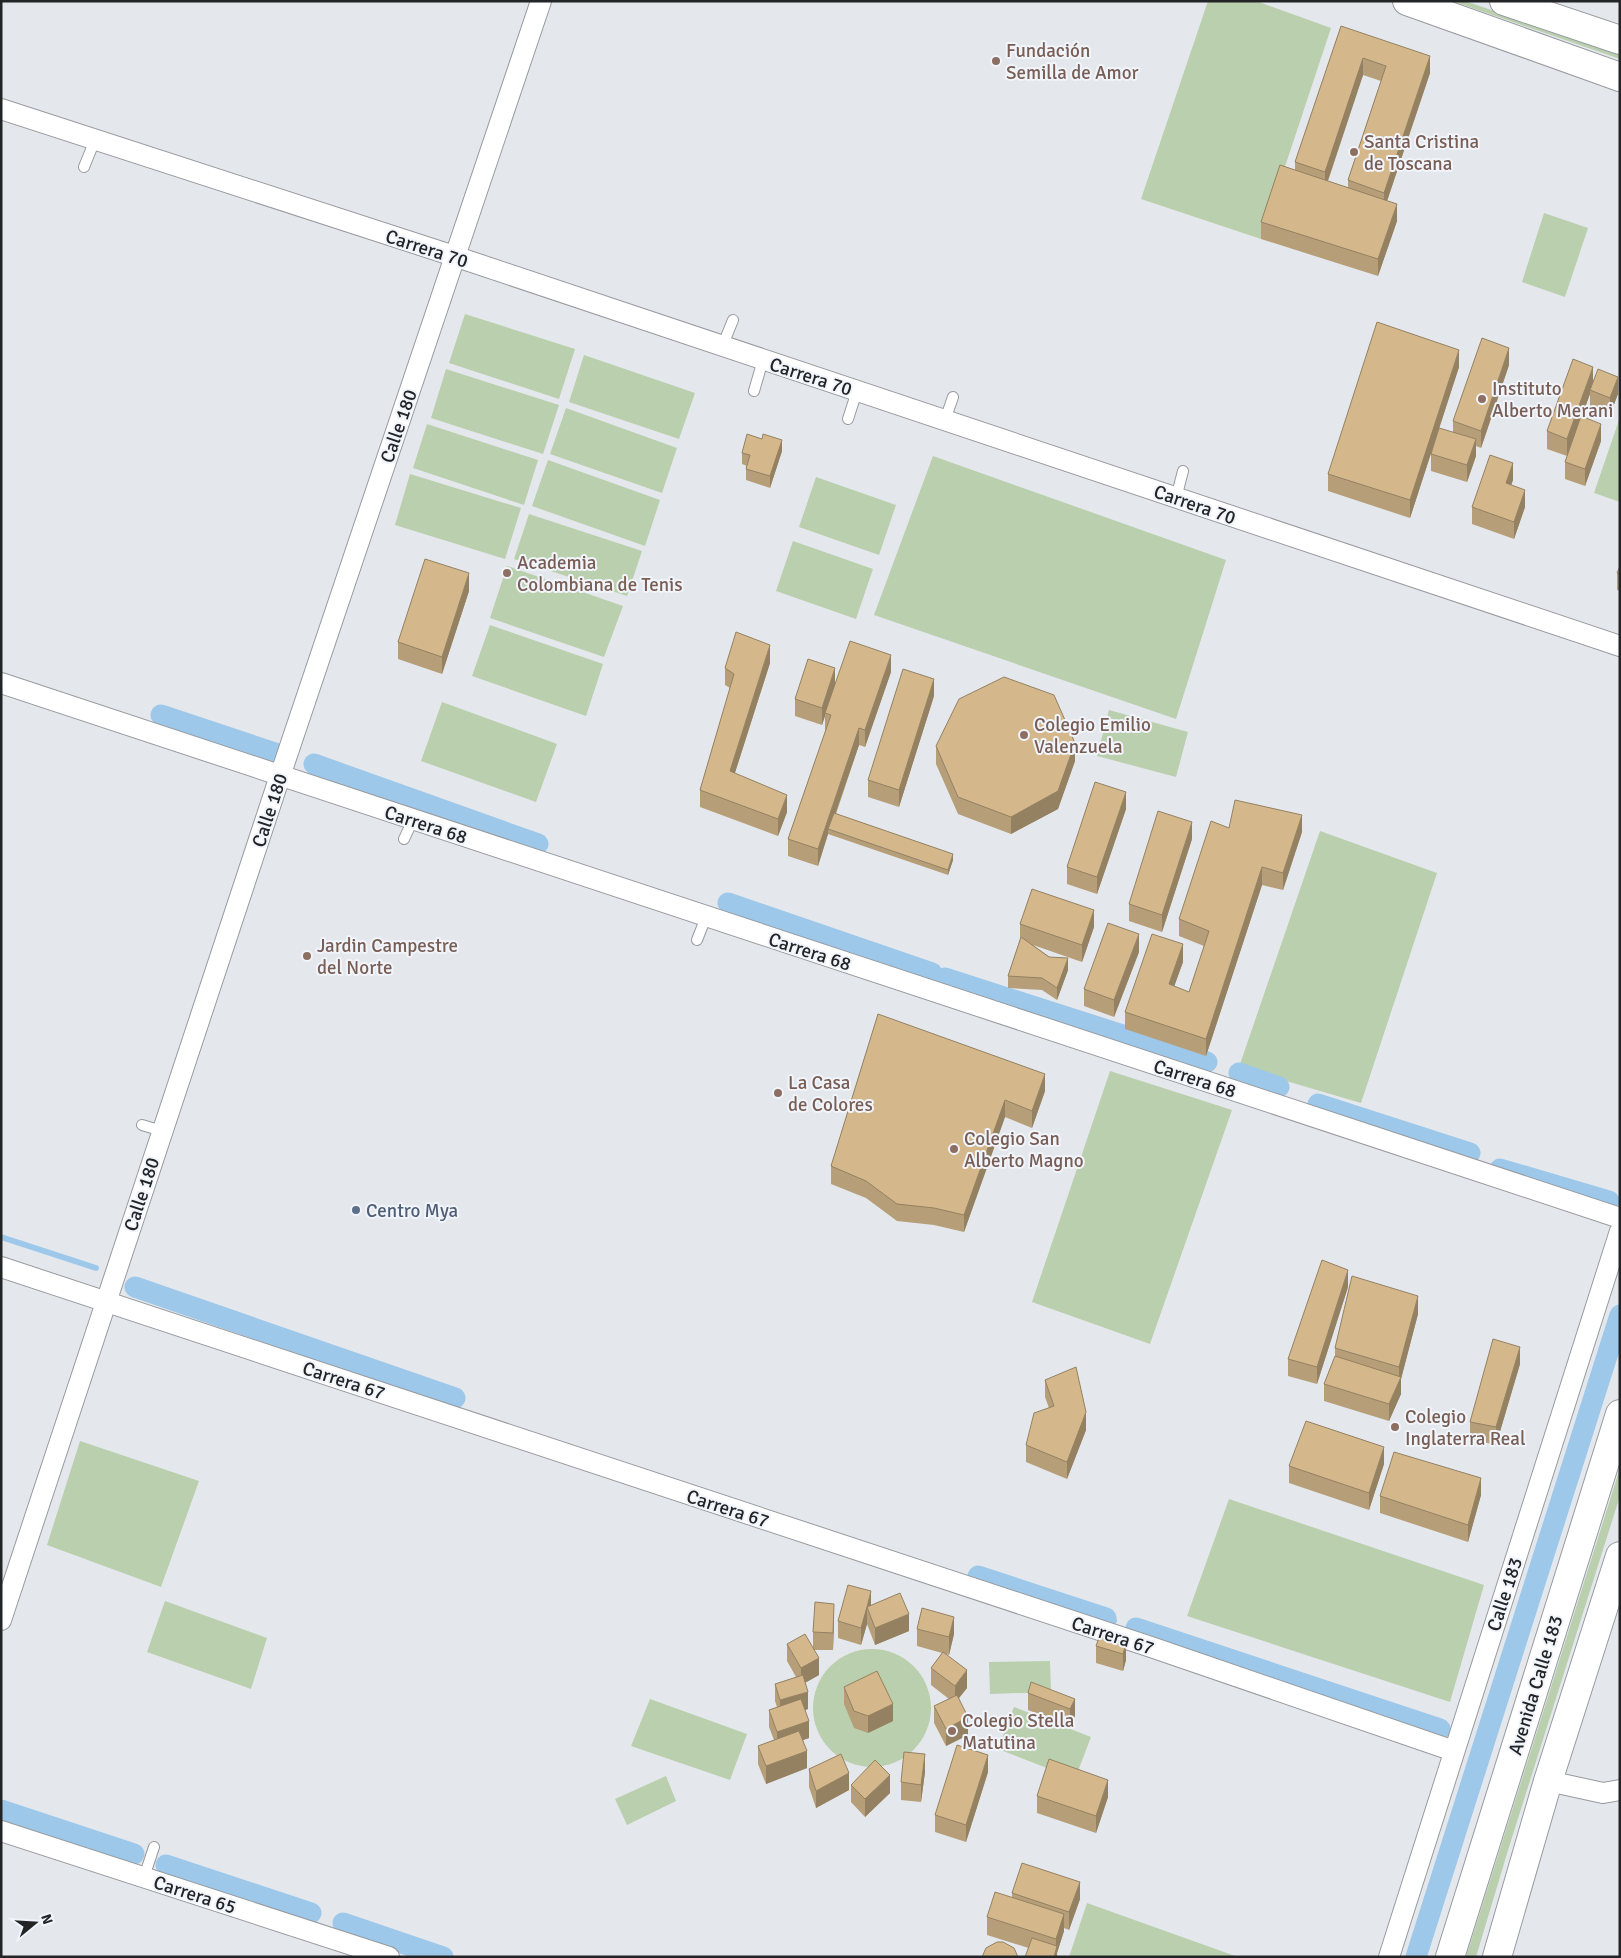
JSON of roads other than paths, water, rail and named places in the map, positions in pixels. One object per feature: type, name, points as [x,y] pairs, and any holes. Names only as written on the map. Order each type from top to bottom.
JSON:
[{"type":"main road","points":[[1407,1],[1620,77]]},
{"type":"main road","points":[[1504,1],[1620,40]]},
{"type":"main road","name":"Avenida Calle 183","points":[[1450,1957],[1620,1414]]},
{"type":"main road","points":[[1497,1957],[1548,1781],[1620,1556]]},
{"type":"street","name":"Calle 180","points":[[1,1620],[280,776],[541,1]]},
{"type":"street","name":"Carrera 70","points":[[1,109],[454,256],[1620,646]]},
{"type":"street","name":"Carrera 68","points":[[1,683],[1620,1218]]},
{"type":"street","name":"Calle 183","points":[[1389,1957],[1620,1231]]},
{"type":"street","name":"Carrera 67","points":[[1,1267],[1151,1647],[1454,1751]]},
{"type":"street","points":[[1548,1781],[1603,1793],[1620,1790]]},
{"type":"street","name":"Carrera 65","points":[[1,1831],[389,1957]]},
{"type":"lane","points":[[84,167],[95,140]]},
{"type":"lane","points":[[722,346],[733,320]]},
{"type":"lane","points":[[754,391],[763,360]]},
{"type":"lane","points":[[848,419],[857,391]]},
{"type":"lane","points":[[945,420],[953,397]]},
{"type":"lane","points":[[1176,498],[1183,472]]},
{"type":"lane","points":[[404,838],[412,820]]},
{"type":"lane","points":[[697,940],[706,916]]},
{"type":"lane","points":[[142,1125],[162,1131]]},
{"type":"lane","points":[[144,1877],[154,1848]]},
{"type":"waterway","points":[[161,715],[275,753]]},
{"type":"waterway","points":[[314,764],[538,844]]},
{"type":"waterway","points":[[728,903],[932,973]]},
{"type":"waterway","points":[[945,978],[1207,1062]]},
{"type":"waterway","points":[[1239,1073],[1279,1087]]},
{"type":"waterway","points":[[1318,1104],[1470,1153]]},
{"type":"waterway","points":[[1500,1169],[1609,1201]]},
{"type":"waterway","points":[[1,1237],[96,1268]]},
{"type":"waterway","points":[[135,1287],[455,1398]]},
{"type":"waterway","points":[[1416,1957],[1620,1315]]},
{"type":"waterway","points":[[978,1576],[1106,1618]]},
{"type":"waterway","points":[[1106,1618],[1114,1621]]},
{"type":"waterway","points":[[1136,1628],[1440,1729]]},
{"type":"waterway","points":[[1,1810],[134,1854]]},
{"type":"waterway","points":[[166,1865],[311,1913]]},
{"type":"waterway","points":[[343,1923],[443,1957]]},
{"type":"place","name":"Fundación Semilla de Amor","points":[[996,61]]},
{"type":"place","name":"Santa Cristina de Toscana","points":[[1354,152]]},
{"type":"place","name":"Instituto Alberto Merani","points":[[1482,399]]},
{"type":"place","name":"Academia Colombiana de Tenis","points":[[507,573]]},
{"type":"place","name":"Colegio Emilio Valenzuela","points":[[1024,735]]},
{"type":"place","name":"Jardin Campestre del Norte","points":[[307,956]]},
{"type":"place","name":"La Casa de Colores","points":[[778,1093]]},
{"type":"place","name":"Colegio San Alberto Magno","points":[[954,1149]]},
{"type":"place","name":"Centro Mya","points":[[356,1210]]},
{"type":"place","name":"Colegio Inglaterra Real","points":[[1395,1427]]},
{"type":"place","name":"Colegio Stella Matutina","points":[[952,1731]]}]
